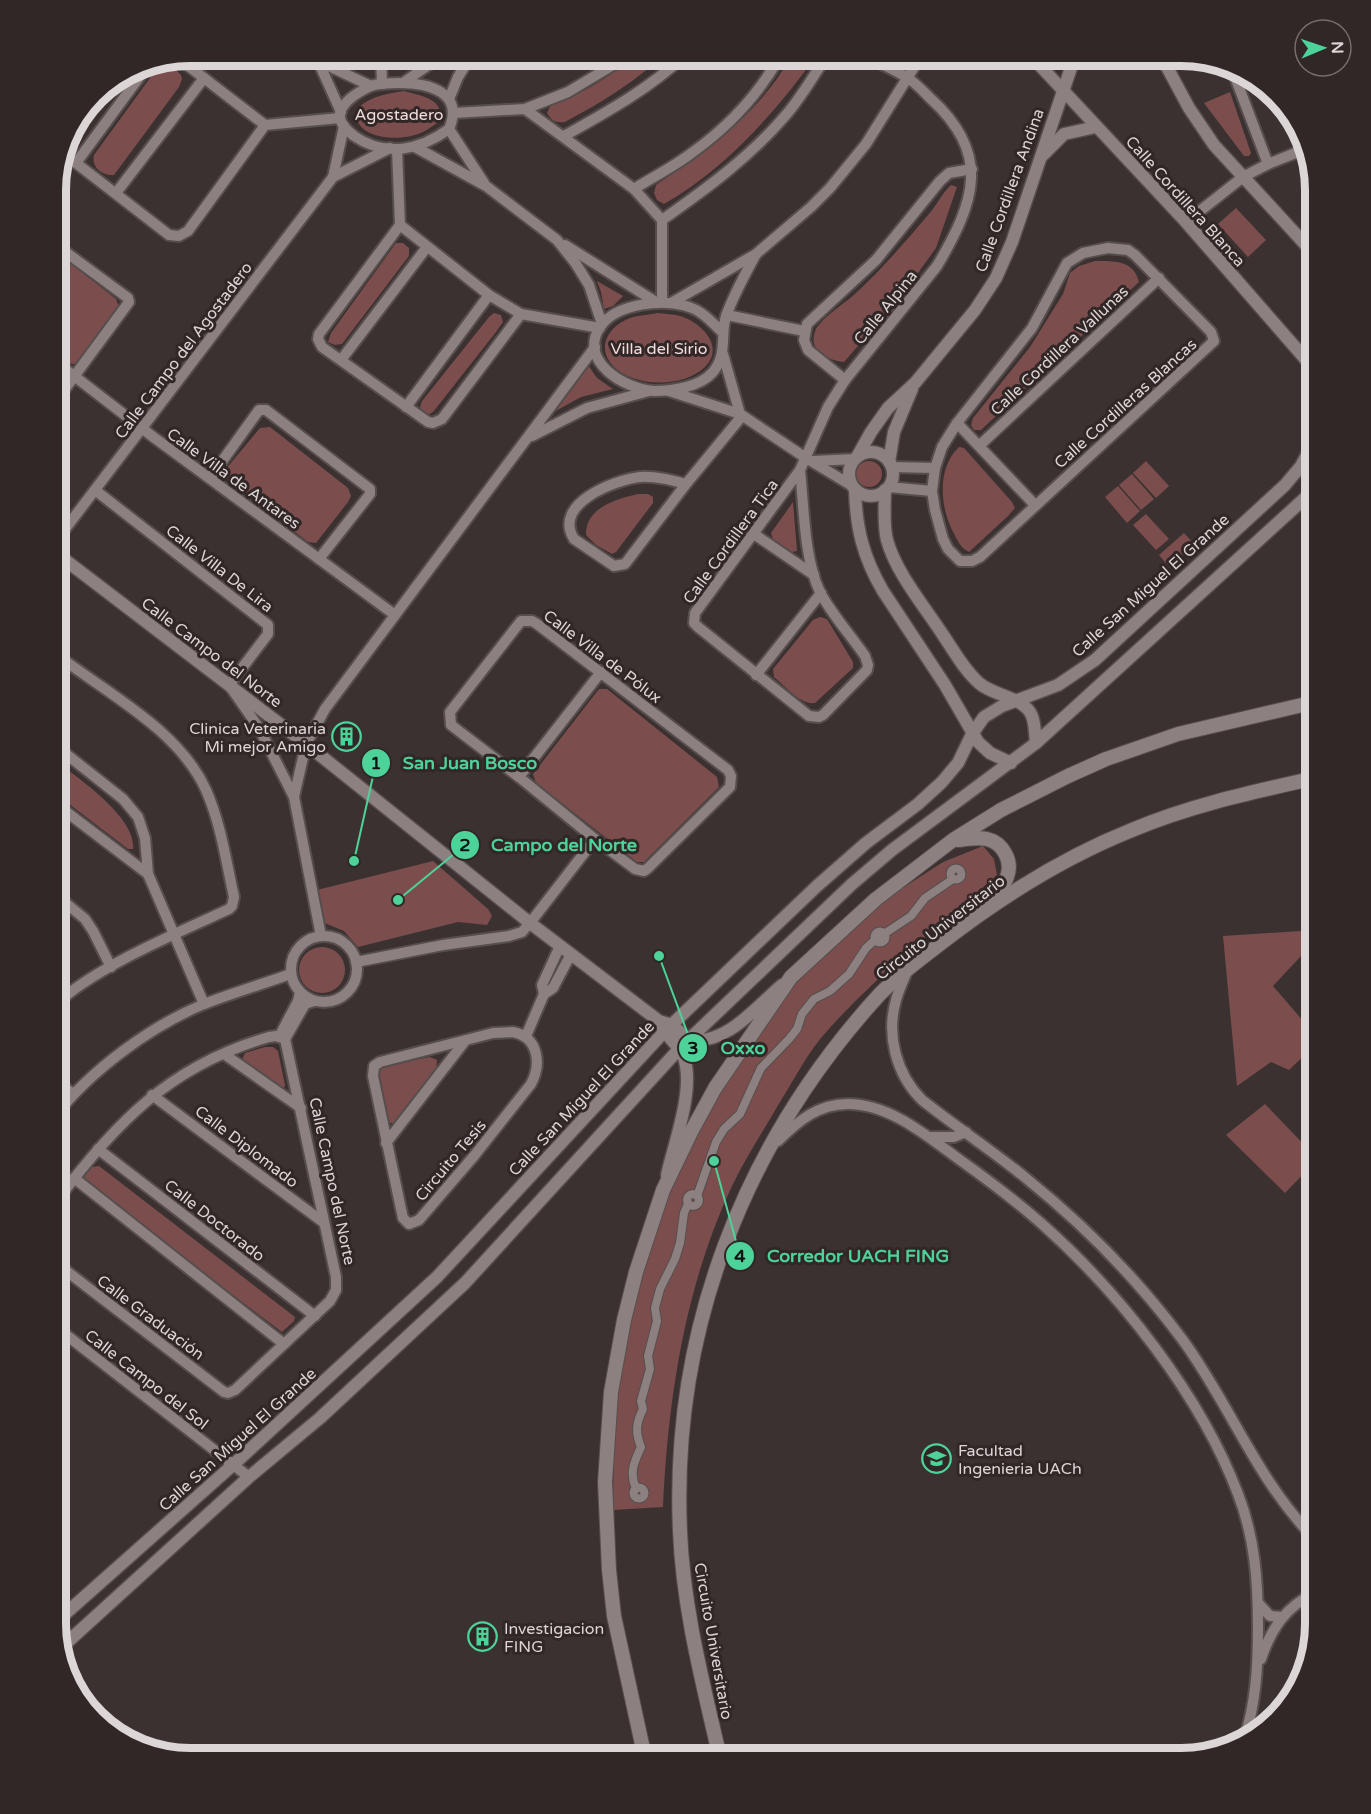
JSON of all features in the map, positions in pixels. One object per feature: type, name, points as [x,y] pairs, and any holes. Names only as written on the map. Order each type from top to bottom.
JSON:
[{"type":"main road","points":[[643,1748],[614,1616],[605,1482],[611,1392],[622,1329],[636,1272],[663,1190],[691,1132],[743,1045],[791,977],[876,899],[953,840],[1001,810],[1106,759],[1178,734],[1305,705]]},
{"type":"main road","name":"Circuito Universitario","points":[[718,1748],[689,1618],[683,1574],[680,1532],[681,1444],[697,1336],[717,1265],[730,1228],[765,1154],[836,1046],[881,994],[909,968],[972,919],[1024,884],[1063,862],[1131,830],[1225,798],[1305,780]]},
{"type":"main road","points":[[953,840],[978,838],[993,841],[1004,850],[1007,857],[1009,866],[1006,879],[972,919]]},
{"type":"street","points":[[189,66],[265,125],[342,118]]},
{"type":"street","points":[[318,66],[342,118],[361,140],[393,149]]},
{"type":"street","points":[[333,66],[377,85]]},
{"type":"street","points":[[377,85],[380,66]]},
{"type":"street","points":[[403,83],[427,66]]},
{"type":"street","points":[[449,99],[465,66]]},
{"type":"street","points":[[454,113],[525,109],[568,92],[611,66]]},
{"type":"street","points":[[564,136],[612,109],[672,66]]},
{"type":"street","points":[[634,189],[692,154],[724,126],[754,96],[774,66]]},
{"type":"street","points":[[662,220],[713,183],[767,136],[787,115],[820,66]]},
{"type":"street","name":"Calle Alpina","points":[[810,460],[818,428],[846,380],[937,266],[968,201],[972,170],[967,147],[952,121],[907,77],[885,66]]},
{"type":"street","points":[[400,225],[489,295],[521,315],[601,326],[616,313],[663,302],[756,254],[794,223],[830,188],[866,144],[914,66]]},
{"type":"street","name":"Calle Cordillera Blanca","points":[[1040,66],[1186,222],[1305,357]]},
{"type":"street","name":"Calle Cordillera Andina","points":[[856,458],[888,408],[915,383],[975,310],[996,278],[1012,242],[1071,66]]},
{"type":"street","points":[[1167,66],[1200,126],[1243,177],[1305,243]]},
{"type":"street","points":[[76,163],[140,76]]},
{"type":"street","points":[[116,193],[204,78]]},
{"type":"street","points":[[1236,79],[1268,164]]},
{"type":"street","points":[[403,83],[430,87],[449,99],[454,113],[449,129],[426,144],[393,149],[333,177],[342,118],[350,99],[377,85],[403,83]]},
{"type":"street","points":[[525,109],[634,189],[662,220],[663,302]]},
{"type":"street","points":[[70,158],[169,235],[175,237],[184,234],[265,125]]},
{"type":"street","points":[[1040,158],[1064,134],[1096,126]]},
{"type":"street","points":[[449,129],[486,186]]},
{"type":"street","points":[[415,147],[486,186],[557,240],[663,302],[691,307],[722,332]]},
{"type":"street","points":[[393,149],[400,225],[319,334],[318,339],[322,347],[406,407],[433,423],[442,419],[521,315]]},
{"type":"street","points":[[1186,222],[1243,177],[1299,152]]},
{"type":"street","points":[[846,380],[808,350],[804,340],[804,331],[813,317],[876,260],[940,181],[949,173],[972,170]]},
{"type":"street","name":"Calle Campo del Agostadero","points":[[66,528],[333,177]]},
{"type":"street","points":[[306,744],[325,709],[595,347],[601,326],[589,285],[557,240]]},
{"type":"street","points":[[341,360],[427,247]]},
{"type":"street","name":"Calle Cordilleras Blancas","points":[[1119,248],[1136,255],[1159,278],[1211,332],[1214,339],[1213,344],[980,557],[966,562],[955,558],[938,526],[932,491],[935,468],[942,447],[957,423],[1032,328],[1062,270],[1071,259],[1083,253],[1096,249],[1119,248]]},
{"type":"street","points":[[66,252],[128,298],[129,302],[66,387]]},
{"type":"street","points":[[595,347],[603,368],[613,377],[627,384],[650,390],[666,390],[698,383],[712,373],[723,354],[722,332],[727,315],[736,290],[756,254]]},
{"type":"street","name":"Calle Cordillera Vallunas","points":[[980,445],[1159,278]]},
{"type":"street","points":[[406,407],[489,295]]},
{"type":"street","points":[[727,315],[804,331]]},
{"type":"street","points":[[723,354],[741,415]]},
{"type":"street","name":"Calle Villa de Antares","points":[[66,370],[395,615]]},
{"type":"street","name":"Calle Cordillera Andina","points":[[890,464],[896,426],[915,383]]},
{"type":"street","points":[[530,437],[587,408],[650,390]]},
{"type":"street","points":[[666,390],[741,415],[868,495],[877,495],[887,488],[932,491]]},
{"type":"street","points":[[210,478],[259,410],[266,410],[370,489],[370,494],[319,559]]},
{"type":"street","points":[[686,484],[663,478],[642,477],[608,485],[586,498],[572,513],[569,528],[571,534],[574,539],[614,566],[622,566],[741,415]]},
{"type":"street","points":[[957,423],[1035,505]]},
{"type":"street","points":[[810,460],[856,458],[875,452],[890,464],[892,477],[887,488],[885,519],[892,554],[976,681],[1029,711],[1034,723],[1036,743]]},
{"type":"street","points":[[856,458],[850,469],[857,524],[865,556],[874,576],[945,685],[972,734],[990,753],[1011,763]]},
{"type":"street","name":"Calle San Miguel El Grande","points":[[66,1613],[234,1464],[456,1259],[665,1026],[725,976],[817,886],[942,782],[958,762],[972,734],[984,717],[1002,706],[1058,685],[1095,660],[1285,485],[1305,459]]},
{"type":"street","name":"Calle Cordillera Tica","points":[[800,470],[807,536],[814,575],[820,593],[865,656],[868,665],[867,670],[823,715],[814,717],[809,716],[756,675],[698,627],[694,618],[695,613],[800,470],[810,460]]},
{"type":"street","points":[[890,464],[935,468]]},
{"type":"street","name":"Calle Villa De Lira","points":[[94,490],[268,625],[268,634],[229,685]]},
{"type":"street","points":[[67,1642],[249,1477],[320,1418],[465,1283],[679,1049],[871,866],[1036,743],[1305,499]]},
{"type":"street","points":[[754,534],[814,575]]},
{"type":"street","name":"Calle Campo del Norte","points":[[66,561],[306,744],[560,946],[665,1026],[689,1040]]},
{"type":"street","points":[[756,675],[820,593]]},
{"type":"street","name":"Calle Villa de Pólux","points":[[521,621],[532,621],[601,672],[728,770],[732,781],[730,787],[644,870],[635,869],[595,839],[519,777],[454,729],[449,718],[450,712],[521,621]]},
{"type":"street","points":[[66,664],[163,733],[183,754],[205,788],[220,829],[234,902],[229,909],[66,989]]},
{"type":"street","points":[[519,777],[601,672]]},
{"type":"street","name":"Calle Campo del Norte","points":[[229,685],[264,736],[294,796],[321,936]]},
{"type":"street","name":"Calle Campo del Norte","points":[[294,796],[306,744]]},
{"type":"street","points":[[66,754],[131,807],[142,828],[148,874],[204,1004]]},
{"type":"street","points":[[66,812],[148,874]]},
{"type":"street","points":[[356,962],[522,932],[595,839]]},
{"type":"street","points":[[636,1489],[632,1480],[632,1465],[641,1447],[636,1422],[643,1410],[641,1401],[650,1369],[648,1356],[657,1321],[655,1308],[660,1288],[680,1244],[688,1197],[693,1194],[697,1196],[716,1142],[724,1129],[740,1114],[761,1068],[797,1029],[802,1014],[814,999],[830,991],[849,974],[866,948],[875,940],[910,916],[925,898],[953,879]]},
{"type":"street","points":[[66,903],[85,919],[111,966]]},
{"type":"street","points":[[66,1189],[124,1120],[152,1095],[183,1075],[224,1054],[257,1041],[282,1038],[305,1004],[314,1001],[326,1002],[344,996],[355,981],[356,962],[347,945],[330,936],[310,939],[301,945],[291,963],[294,984],[300,992],[314,1001]]},
{"type":"street","points":[[544,994],[542,985],[560,946]]},
{"type":"street","points":[[526,1036],[544,994],[553,988],[571,954]]},
{"type":"street","points":[[909,968],[896,1000],[893,1017],[894,1048],[903,1075],[915,1092],[1027,1179],[1108,1253],[1155,1306],[1196,1360],[1266,1479],[1305,1528]]},
{"type":"street","points":[[66,1103],[73,1094],[144,1037],[204,1004],[291,974]]},
{"type":"street","points":[[689,1040],[706,1039],[726,1032],[791,977]]},
{"type":"street","points":[[282,1038],[300,992]]},
{"type":"street","name":"Calle Campo del Norte","points":[[665,1026],[679,1049]]},
{"type":"street","name":"Circuito Tesis","points":[[492,1032],[513,1032],[526,1036],[532,1043],[537,1057],[537,1070],[531,1083],[474,1156],[419,1220],[412,1224],[405,1221],[386,1143],[373,1076],[374,1066],[380,1062],[492,1032]]},
{"type":"street","name":"Calle Campo del Norte","points":[[228,1393],[235,1390],[315,1316],[333,1296],[336,1285],[301,1108],[282,1038]]},
{"type":"street","points":[[386,1143],[465,1041]]},
{"type":"street","points":[[663,1190],[685,1098],[686,1069],[679,1049]]},
{"type":"street","points":[[224,1054],[301,1108]]},
{"type":"street","points":[[66,1089],[73,1094]]},
{"type":"street","name":"Calle Diplomado","points":[[152,1095],[323,1222]]},
{"type":"street","points":[[765,1154],[795,1124],[810,1113],[845,1104],[883,1111],[929,1137],[987,1179],[1042,1224],[1086,1266],[1160,1354],[1214,1439],[1239,1496],[1255,1553],[1258,1667],[1247,1729]]},
{"type":"street","points":[[929,1137],[954,1137],[966,1132]]},
{"type":"street","name":"Calle Doctorado","points":[[98,1149],[315,1316]]},
{"type":"street","points":[[74,1178],[284,1344]]},
{"type":"street","name":"Calle Graduación","points":[[66,1271],[228,1393]]},
{"type":"street","name":"Calle Campo del Sol","points":[[66,1335],[249,1477]]},
{"type":"street","points":[[1258,1667],[1282,1617],[1294,1605],[1305,1599]]},
{"type":"street","points":[[1258,1604],[1270,1616],[1282,1617]]},
{"type":"green space","points":[[623,66],[651,66],[616,92],[565,122],[552,120],[547,113],[551,104],[574,96]]},
{"type":"green space","points":[[785,66],[808,66],[784,98],[728,157],[708,174],[664,204],[657,200],[654,193],[656,185],[713,144],[749,112]]},
{"type":"green space","points":[[172,67],[181,75],[179,87],[114,175],[98,170],[94,163],[94,155],[155,71]]},
{"type":"green space","name":"Agostadero","points":[[404,91],[436,103],[440,114],[439,122],[421,133],[395,138],[370,133],[359,124],[356,110],[361,105],[378,96]]},
{"type":"green space","points":[[1230,92],[1251,153],[1249,156],[1244,156],[1204,103]]},
{"type":"green space","points":[[951,185],[957,187],[936,248],[902,295],[844,362],[833,360],[818,351],[814,335],[820,324],[884,265]]},
{"type":"green space","points":[[1236,208],[1266,240],[1248,257],[1218,224]]},
{"type":"green space","points":[[396,243],[403,243],[409,248],[409,256],[342,344],[335,345],[328,342],[331,333]]},
{"type":"green space","points":[[66,260],[116,299],[119,307],[114,319],[79,363],[66,363]]},
{"type":"green space","points":[[1095,261],[1122,263],[1133,269],[1139,282],[981,430],[974,430],[971,425],[973,418],[1030,347],[1063,294],[1070,273],[1079,266]]},
{"type":"green space","points":[[597,281],[623,296],[613,306],[604,309]]},
{"type":"green space","points":[[494,313],[501,315],[503,322],[496,332],[433,412],[427,415],[423,413],[420,407],[422,401]]},
{"type":"green space","name":"Villa del Sirio","points":[[657,313],[680,316],[703,330],[712,344],[713,351],[705,367],[687,378],[653,382],[631,378],[613,366],[605,351],[605,343],[613,329],[630,318]]},
{"type":"green space","points":[[588,365],[597,378],[613,389],[581,397],[550,414]]},
{"type":"green space","points":[[270,427],[348,488],[351,496],[348,502],[316,543],[308,542],[227,479],[225,470],[260,428]]},
{"type":"green space","points":[[959,447],[964,448],[1015,508],[969,552],[961,546],[952,530],[943,498],[947,465]]},
{"type":"green space","points":[[869,461],[878,465],[882,474],[878,483],[869,487],[860,483],[856,474],[860,465]]},
{"type":"green space","points":[[1146,461],[1169,486],[1156,498],[1133,473]]},
{"type":"green space","points":[[1132,474],[1154,499],[1141,510],[1119,485]]},
{"type":"green space","points":[[1118,486],[1140,511],[1127,523],[1105,497]]},
{"type":"green space","points":[[638,494],[648,494],[653,497],[653,503],[616,552],[612,554],[596,545],[586,535],[587,526],[596,511],[612,502]]},
{"type":"green space","points":[[793,502],[797,551],[792,552],[773,539],[771,533]]},
{"type":"green space","points":[[1146,514],[1169,539],[1156,550],[1133,525]]},
{"type":"green space","points":[[1184,533],[1195,545],[1170,568],[1159,555]]},
{"type":"green space","points":[[820,617],[827,619],[853,662],[853,668],[815,703],[809,703],[798,698],[774,677],[773,669],[813,620]]},
{"type":"green space","points":[[599,689],[607,689],[717,777],[719,787],[644,862],[637,862],[536,783],[533,774]]},
{"type":"green space","points":[[66,769],[116,812],[132,837],[133,849],[128,849],[66,802]]},
{"type":"green space","points":[[983,846],[994,859],[997,875],[862,994],[821,1038],[803,1063],[742,1166],[716,1224],[691,1303],[669,1425],[663,1507],[613,1510],[614,1409],[638,1277],[674,1179],[714,1098],[794,984],[841,933],[870,909],[943,862]]},
{"type":"green space","points":[[433,861],[488,909],[492,916],[487,925],[458,922],[358,947],[344,931],[322,922],[317,890]]},
{"type":"green space","points":[[1305,931],[1305,952],[1273,986],[1304,1022],[1305,1055],[1289,1070],[1271,1062],[1237,1086],[1223,936]]},
{"type":"green space","points":[[322,947],[338,954],[345,970],[338,986],[322,993],[306,986],[299,970],[306,954]]},
{"type":"green space","points":[[273,1047],[278,1051],[285,1085],[283,1090],[279,1090],[242,1060],[245,1053]]},
{"type":"green space","points":[[430,1057],[437,1060],[436,1074],[394,1123],[388,1123],[378,1071],[384,1066]]},
{"type":"green space","points":[[1265,1104],[1305,1146],[1305,1172],[1285,1193],[1226,1135]]},
{"type":"green space","points":[[99,1166],[295,1317],[294,1321],[282,1332],[88,1186],[83,1178],[92,1167]]},
{"type":"place","name":"Clinica Veterinaria Mi mejor Amigo","points":[[347,737]]},
{"type":"place","name":"San Juan Bosco","points":[[354,861]]},
{"type":"place","name":"Campo del Norte","points":[[398,900]]},
{"type":"place","name":"Oxxo","points":[[659,956]]},
{"type":"place","name":"Corredor UACH FING","points":[[714,1161]]},
{"type":"place","name":"Facultad Ingenieria UACh","points":[[937,1459]]},
{"type":"place","name":"Investigacion FING","points":[[483,1637]]}]
